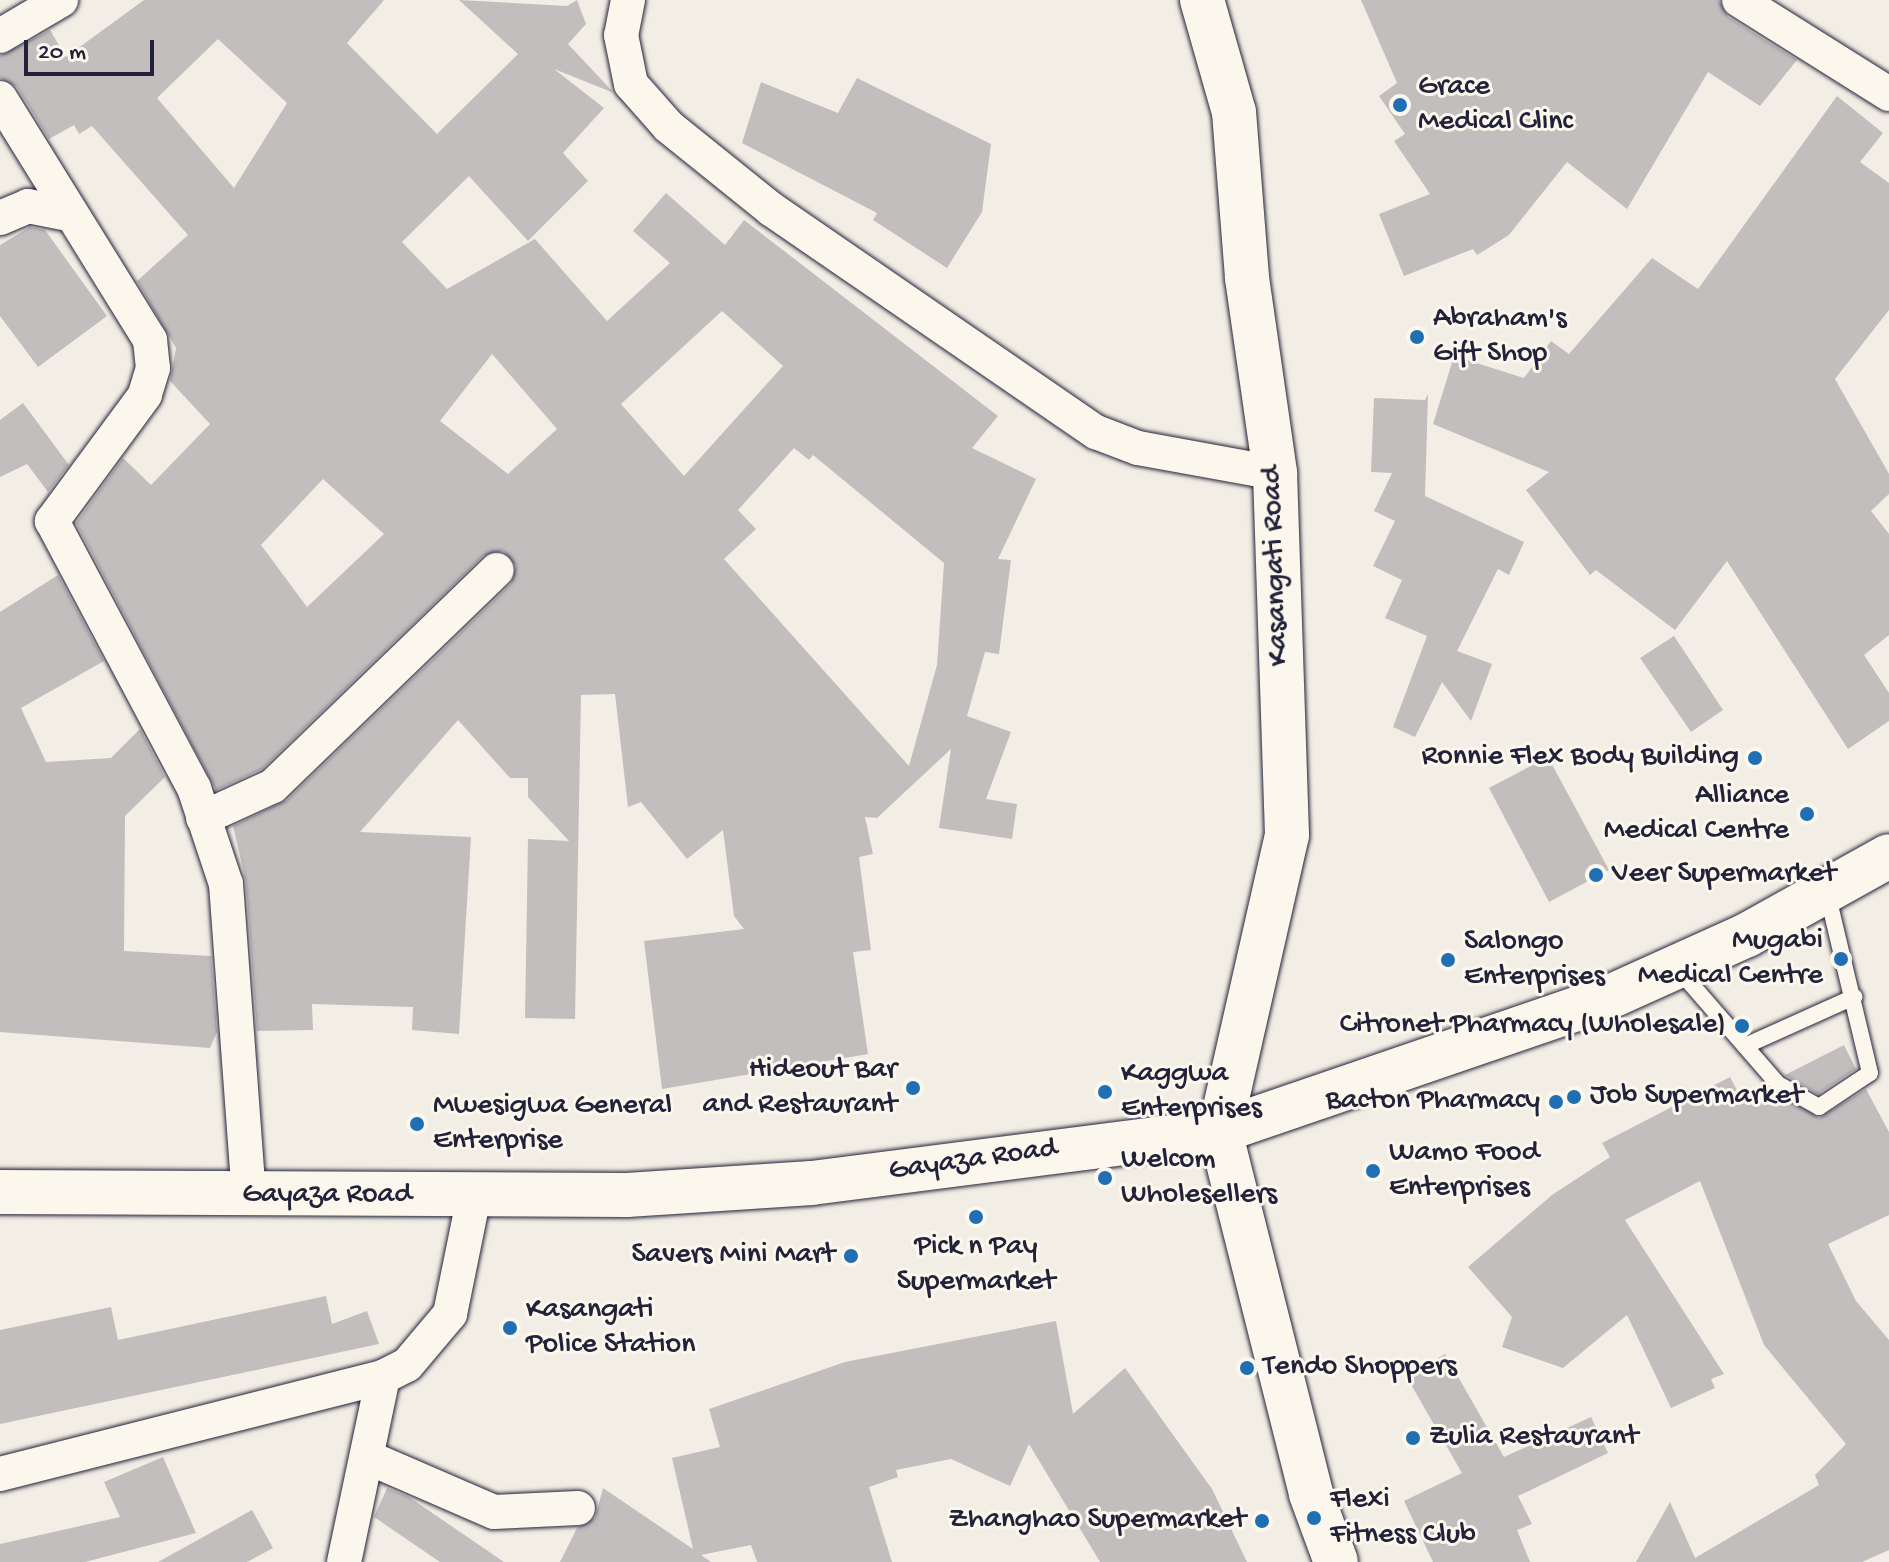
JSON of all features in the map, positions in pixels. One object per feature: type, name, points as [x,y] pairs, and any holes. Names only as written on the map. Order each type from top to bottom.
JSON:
[{"type":"main road","name":"Kasangati Road","points":[[1202,0],[1234,112],[1247,278],[1275,473],[1287,835],[1220,1131]]},
{"type":"main road","name":"Gayaza Road","points":[[0,1192],[474,1196],[812,1183],[1220,1131],[1677,968],[1889,856]]},
{"type":"main road","points":[[1220,1131],[1311,1494],[1336,1562]]},
{"type":"street","points":[[0,36],[61,0]]},
{"type":"street","points":[[628,0],[621,35],[631,84],[669,127],[771,209],[1096,432],[1138,448],[1275,473]]},
{"type":"street","points":[[1739,0],[1889,94]]},
{"type":"street","points":[[0,98],[68,214],[150,340],[153,368],[145,395],[52,521],[194,788],[226,884],[249,1196]]},
{"type":"street","points":[[0,218],[28,206],[68,214]]},
{"type":"street","points":[[203,818],[273,786],[497,570]]},
{"type":"street","points":[[0,1474],[383,1377],[430,1344],[450,1314],[474,1196]]},
{"type":"street","points":[[344,1562],[383,1377]]},
{"type":"street","points":[[367,1457],[494,1512],[578,1508]]},
{"type":"lane","points":[[1677,968],[1778,1084],[1819,1107],[1870,1073],[1826,890]]},
{"type":"lane","points":[[1745,1046],[1854,997]]},
{"type":"building","points":[[144,0],[384,0],[347,43],[437,134],[518,54],[459,0],[567,6],[577,0],[586,24],[568,44],[614,93],[554,69],[604,108],[563,153],[588,181],[528,241],[469,176],[402,242],[447,289],[535,239],[607,321],[670,263],[633,231],[666,193],[725,245],[744,220],[998,416],[972,448],[1036,479],[998,559],[1011,560],[999,654],[985,652],[967,716],[1011,732],[986,799],[1017,804],[1012,839],[939,828],[951,749],[877,818],[865,817],[873,854],[859,857],[871,950],[853,952],[868,1054],[662,1089],[644,941],[744,929],[734,916],[723,830],[687,859],[641,802],[628,807],[615,694],[581,695],[575,1019],[525,1018],[528,839],[569,841],[528,797],[528,778],[510,778],[458,720],[360,832],[471,837],[459,1034],[412,1030],[413,1007],[312,1004],[313,1030],[257,1031],[246,882],[233,826],[287,800],[511,584],[516,566],[503,551],[483,556],[262,769],[216,790],[76,523],[123,458],[151,485],[210,424],[170,381],[176,348],[137,281],[188,235],[92,126],[79,134],[74,125],[49,139],[17,87],[0,78],[0,56],[50,30],[66,57]],"holes":[[[218,39],[287,103],[234,188],[157,98]],[[722,311],[783,366],[684,476],[621,404]],[[492,354],[557,429],[508,474],[440,421]],[[794,448],[809,460],[813,455],[944,563],[937,665],[909,766],[724,559],[756,529],[738,510]],[[323,479],[384,534],[307,607],[261,545]]]},
{"type":"building","points":[[1361,0],[1719,0],[1728,17],[1797,60],[1760,106],[1708,72],[1627,209],[1567,162],[1509,235],[1477,255],[1473,249],[1404,276],[1379,214],[1430,194],[1394,141],[1405,134],[1379,96],[1397,83]]},
{"type":"building","points":[[857,78],[991,144],[982,212],[947,268],[873,220],[877,213],[742,143],[761,82],[838,113]]},
{"type":"building","points":[[1837,96],[1883,133],[1860,162],[1889,183],[1889,310],[1835,379],[1889,474],[1889,494],[1871,511],[1889,534],[1889,635],[1864,655],[1889,693],[1889,721],[1848,749],[1727,561],[1675,630],[1596,570],[1590,575],[1526,490],[1549,472],[1433,424],[1454,356],[1524,378],[1551,341],[1569,354],[1652,258],[1698,289]]},
{"type":"building","points":[[30,227],[45,230],[107,316],[38,367],[0,316],[0,245]]},
{"type":"building","points":[[1428,394],[1425,496],[1524,542],[1509,575],[1498,569],[1457,651],[1492,664],[1471,721],[1442,682],[1415,737],[1393,727],[1427,636],[1385,618],[1402,580],[1373,566],[1395,521],[1374,511],[1392,473],[1371,472],[1374,398],[1425,400]]},
{"type":"building","points":[[23,403],[69,465],[48,492],[27,464],[0,477],[0,420]]},
{"type":"building","points":[[58,575],[104,661],[21,708],[46,762],[111,758],[140,729],[165,777],[125,816],[124,951],[211,956],[217,1032],[210,1048],[0,1032],[0,612]]},
{"type":"building","points":[[1674,636],[1723,710],[1691,732],[1640,658]]},
{"type":"building","points":[[1548,757],[1609,870],[1549,902],[1489,788]]},
{"type":"building","points":[[1844,1045],[1856,1069],[1818,1094],[1785,1075]]},
{"type":"building","points":[[1730,1077],[1741,1098],[1765,1085],[1819,1118],[1866,1089],[1889,1132],[1889,1215],[1828,1244],[1856,1301],[1889,1340],[1889,1550],[1862,1562],[1636,1562],[1670,1502],[1695,1558],[1819,1485],[1815,1475],[1846,1444],[1764,1345],[1700,1181],[1625,1220],[1724,1374],[1711,1379],[1715,1388],[1671,1408],[1627,1315],[1563,1368],[1502,1347],[1512,1317],[1468,1267],[1552,1195],[1610,1157],[1602,1143]]},
{"type":"building","points":[[326,1296],[332,1324],[367,1311],[379,1344],[0,1424],[0,1330],[111,1307],[118,1340]]},
{"type":"building","points":[[1056,1321],[1073,1414],[1125,1368],[1212,1489],[1247,1562],[1100,1562],[1029,1444],[1010,1486],[951,1459],[896,1470],[898,1477],[869,1487],[892,1562],[757,1562],[751,1545],[701,1555],[711,1562],[560,1562],[577,1528],[595,1518],[603,1488],[693,1549],[672,1458],[720,1447],[709,1409],[845,1362]]},
{"type":"building","points":[[1445,1354],[1504,1457],[1591,1417],[1608,1453],[1518,1496],[1532,1524],[1517,1530],[1530,1562],[1433,1562],[1404,1501],[1462,1473],[1406,1376]]},
{"type":"building","points":[[163,1457],[196,1533],[85,1562],[0,1562],[0,1544],[120,1517],[104,1482]]},
{"type":"building","points":[[387,1488],[409,1497],[504,1562],[440,1562],[374,1517]]},
{"type":"building","points":[[252,1510],[273,1548],[247,1562],[158,1562]]},
{"type":"place","name":"Grace Medical Clinc","points":[[1400,105]]},
{"type":"place","name":"Abraham's Gift Shop","points":[[1417,337]]},
{"type":"place","name":"Ronnie Flex Body Building","points":[[1755,758]]},
{"type":"place","name":"Alliance Medical Centre","points":[[1807,814]]},
{"type":"place","name":"Veer Supermarket","points":[[1596,875]]},
{"type":"place","name":"Mugabi Medical Centre","points":[[1841,959]]},
{"type":"place","name":"Salongo Enterprises","points":[[1448,960]]},
{"type":"place","name":"Citronet Pharmacy (Wholesale)","points":[[1742,1026]]},
{"type":"place","name":"Hideout Bar and Restaurant","points":[[913,1088]]},
{"type":"place","name":"Kaggwa Enterprises","points":[[1105,1092]]},
{"type":"place","name":"Job Supermarket","points":[[1574,1097]]},
{"type":"place","name":"Bacton Pharmacy","points":[[1556,1102]]},
{"type":"place","name":"Mwesigwa General Enterprise","points":[[417,1124]]},
{"type":"place","name":"Wamo Food Enterprises","points":[[1373,1171]]},
{"type":"place","name":"Welcom Wholesellers","points":[[1105,1178]]},
{"type":"place","name":"Pick n Pay Supermarket","points":[[976,1217]]},
{"type":"place","name":"Savers Mini Mart","points":[[851,1256]]},
{"type":"place","name":"Kasangati Police Station","points":[[510,1328]]},
{"type":"place","name":"Tendo Shoppers","points":[[1247,1368]]},
{"type":"place","name":"Zulia Restaurant","points":[[1413,1438]]},
{"type":"place","name":"Flexi Fitness Club","points":[[1314,1518]]},
{"type":"place","name":"Zhanghao Supermarket","points":[[1262,1521]]}]
